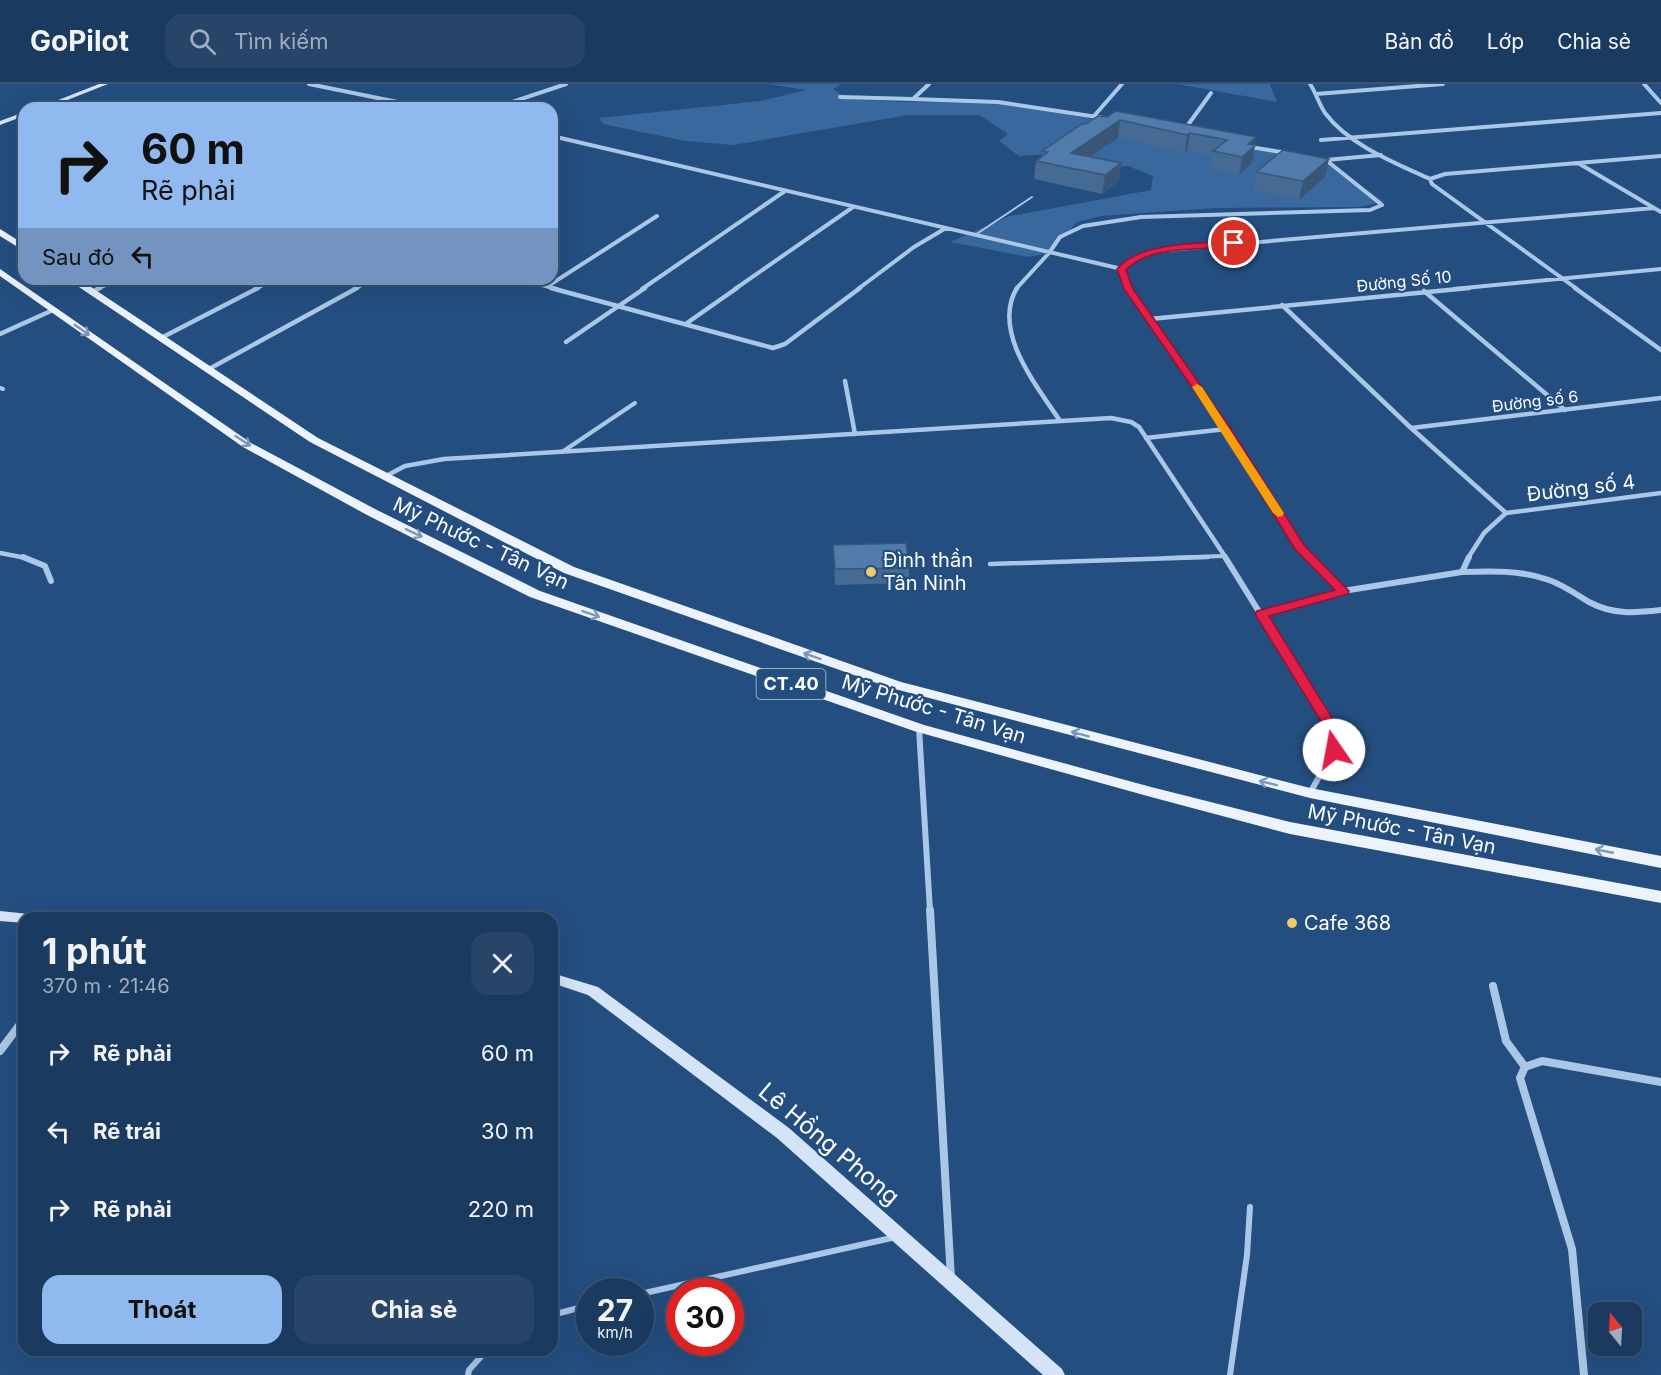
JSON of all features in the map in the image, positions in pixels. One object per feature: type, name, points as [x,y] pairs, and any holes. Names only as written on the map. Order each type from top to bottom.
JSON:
[{"type":"main road","points":[[57,102],[105,84]]},
{"type":"main road","points":[[0,123],[18,116]]},
{"type":"main road","points":[[0,232],[18,244]]},
{"type":"main road","name":"Mỹ Phước - Tân Vạn","points":[[0,272],[18,285]]},
{"type":"main road","name":"Mỹ Phước - Tân Vạn","points":[[18,285],[247,444],[370,512],[535,594],[919,728],[1128,786],[1290,828],[1661,897]]},
{"type":"main road","name":"Mỹ Phước - Tân Vạn","points":[[81,285],[314,440],[569,570],[896,685],[1310,793],[1661,862]]},
{"type":"main road","points":[[0,916],[18,918]]},
{"type":"main road","name":"Lê Hồng Phong","points":[[558,980],[593,991],[783,1133],[1056,1375]]},
{"type":"street","points":[[309,84],[398,102]]},
{"type":"street","points":[[512,102],[567,84]]},
{"type":"street","points":[[912,99],[929,84]]},
{"type":"street","points":[[1094,116],[1122,84]]},
{"type":"street","points":[[1310,84],[1328,116],[1355,137],[1381,155],[1430,179],[1432,184],[1661,350]]},
{"type":"street","points":[[1316,94],[1443,84]]},
{"type":"street","points":[[1644,84],[1661,103]]},
{"type":"street","points":[[1181,134],[1211,93]]},
{"type":"street","points":[[840,97],[976,99],[1105,118]]},
{"type":"street","points":[[1321,140],[1661,113]]},
{"type":"street","points":[[558,137],[1122,269]]},
{"type":"street","points":[[1248,146],[1292,154]]},
{"type":"street","points":[[1315,158],[1326,160],[1381,155]]},
{"type":"street","points":[[1430,179],[1445,174],[1661,156]]},
{"type":"street","points":[[1059,421],[1019,359],[1009,322],[1015,290],[1049,253],[1060,237],[1083,226],[1176,215],[1370,210],[1382,206],[1326,160]]},
{"type":"street","points":[[1578,163],[1661,212]]},
{"type":"street","points":[[566,342],[785,191]]},
{"type":"street","points":[[687,323],[853,207]]},
{"type":"street","points":[[1122,269],[1130,260],[1155,251],[1654,208]]},
{"type":"street","points":[[558,280],[657,216]]},
{"type":"street","points":[[544,285],[773,348],[785,344],[906,253],[946,228]]},
{"type":"street","points":[[1122,269],[1124,281],[1226,429],[1299,547],[1343,591]]},
{"type":"street","name":"Đường Số 10","points":[[1150,319],[1661,269]]},
{"type":"street","points":[[91,292],[106,285]]},
{"type":"street","points":[[161,338],[263,285]]},
{"type":"street","points":[[209,369],[361,285]]},
{"type":"street","points":[[1424,291],[1565,410]]},
{"type":"street","points":[[1282,305],[1411,428],[1506,513],[1487,528],[1473,544],[1462,572]]},
{"type":"street","points":[[0,334],[53,310]]},
{"type":"street","points":[[844,381],[855,434]]},
{"type":"street","name":"Đường số 6","points":[[1411,428],[1661,398]]},
{"type":"street","points":[[386,476],[405,466],[422,462],[1059,421],[1115,419],[1132,422],[1146,438],[1225,556],[1335,734],[1334,750],[1310,793]]},
{"type":"street","points":[[1146,438],[1226,429]]},
{"type":"street","name":"Đường số 4","points":[[1506,513],[1661,493]]},
{"type":"street","points":[[0,553],[19,555],[45,566],[51,582]]},
{"type":"street","points":[[1262,614],[1343,591],[1462,572],[1517,573],[1549,580],[1602,608],[1619,612],[1661,610]]},
{"type":"street","points":[[919,728],[951,1280]]},
{"type":"street","points":[[1493,986],[1506,1041],[1526,1067]]},
{"type":"street","points":[[0,1051],[18,1027]]},
{"type":"street","points":[[1584,1375],[1572,1249],[1520,1078],[1526,1067],[1542,1062],[1661,1082]]},
{"type":"lane","points":[[975,235],[1032,197]]},
{"type":"lane","points":[[562,452],[634,403]]},
{"type":"lane","points":[[990,564],[1225,556]]},
{"type":"lane","points":[[1230,1375],[1247,1255],[1250,1207]]},
{"type":"lane","points":[[654,1291],[901,1236]]},
{"type":"lane","points":[[558,1313],[576,1309]]},
{"type":"lane","points":[[468,1375],[469,1370],[482,1356]]},
{"type":"shaded area","points":[[768,84],[841,84],[833,89],[848,99],[902,102],[984,100],[1326,160],[1384,202],[1357,207],[1215,208],[1101,216],[1077,222],[1049,253],[1029,257],[950,242],[1010,216],[1151,190],[1153,176],[1128,166],[1085,171],[1060,153],[1019,156],[999,141],[1008,134],[979,115],[908,115],[733,145],[685,141],[603,124],[599,118],[761,101],[806,90]]},
{"type":"shaded area","points":[[1177,84],[1270,84],[1277,102]]},
{"type":"building","points":[[1116,111],[1256,137],[1248,144],[1256,145],[1242,157],[1213,151],[1227,140],[1190,133],[1187,135],[1120,120],[1071,153],[1121,163],[1105,175],[1036,161],[1048,152],[1042,151],[1082,124],[1098,116],[1107,117]]},
{"type":"building","points":[[1283,150],[1329,159],[1303,181],[1256,172]]},
{"type":"building","points":[[906,543],[909,568],[835,569],[833,545]]},
{"type":"slow traffic","points":[[1197,387],[1278,513]]},
{"type":"place","name":"Đình thần Tân Ninh","points":[[871,572]]},
{"type":"place","name":"Cafe 368","points":[[1292,923]]},
{"type":"route","points":[[1234,243],[1155,251],[1130,260],[1122,269],[1122,275],[1129,289],[1226,429],[1299,547],[1343,591],[1262,614],[1335,734],[1334,750]]}]
